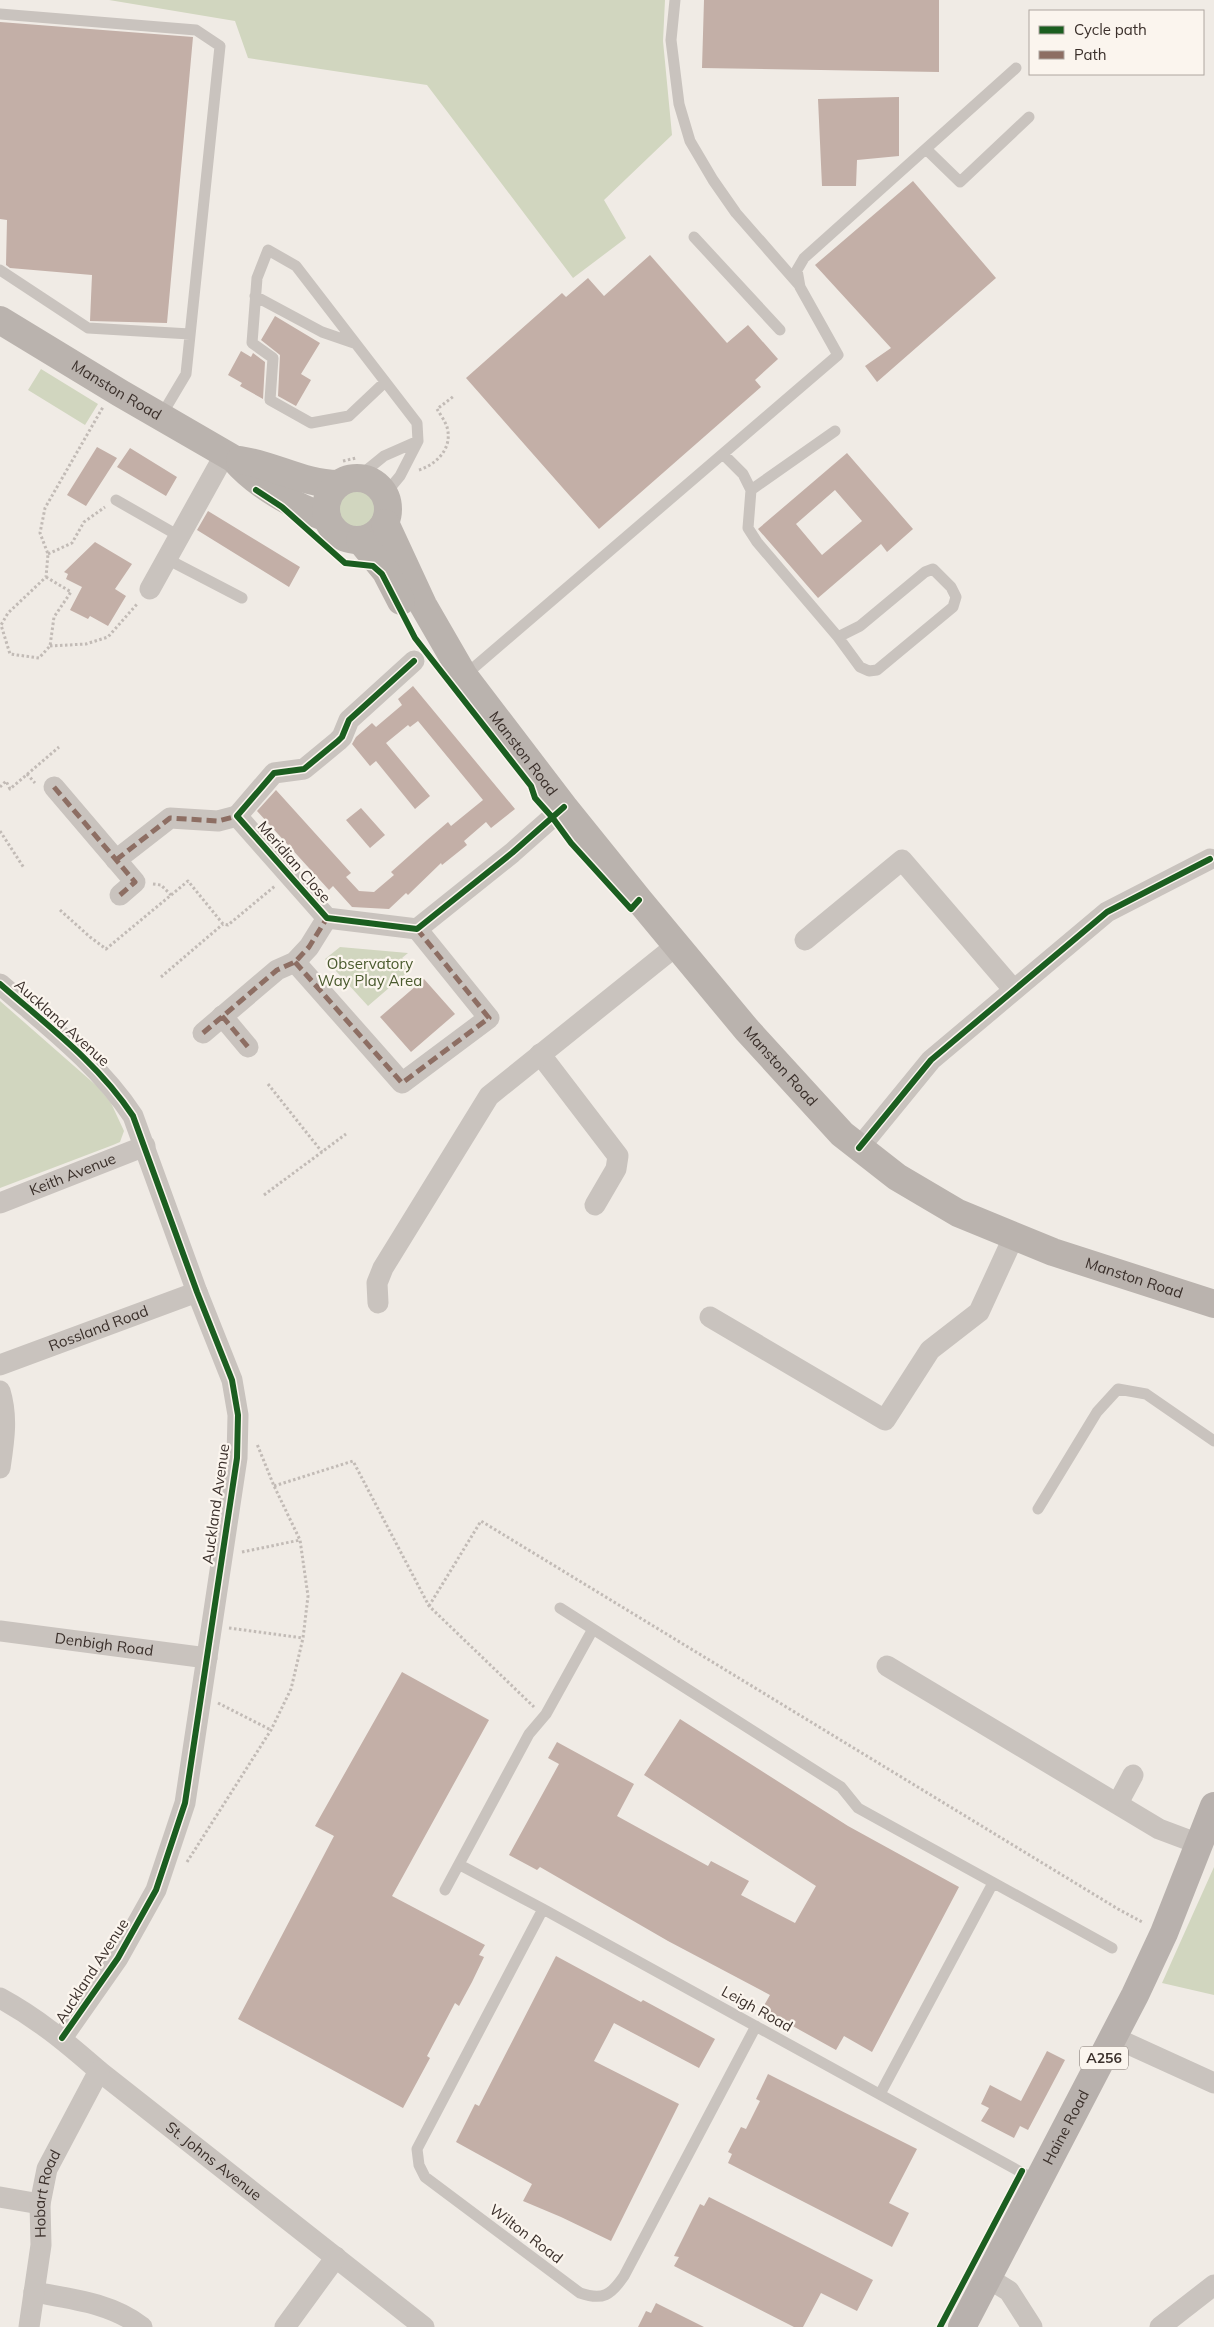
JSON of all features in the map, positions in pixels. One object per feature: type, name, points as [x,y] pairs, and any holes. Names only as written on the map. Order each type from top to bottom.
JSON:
[{"type":"main road","name":"Manston Road","points":[[1,323],[229,457],[248,475],[313,513],[328,518],[332,528],[340,535],[360,540],[386,572],[429,650],[464,676]]},
{"type":"main road","name":"Manston Road","points":[[229,457],[262,463],[283,473],[324,484],[347,481],[392,485],[386,523],[422,605],[464,676],[564,807],[677,945],[748,1030],[842,1134],[858,1148],[927,1196],[966,1216],[1053,1252],[1214,1304]]},
{"type":"main road","points":[[328,518],[327,500],[347,481]]},
{"type":"main road","points":[[360,540],[378,532],[386,523]]},
{"type":"main road","name":"Haine Road","points":[[962,2327],[1113,2037],[1164,1932],[1199,1844],[1212,1804]]},
{"type":"street","points":[[150,589],[179,536],[229,457]]},
{"type":"street","name":"Meridian Close","points":[[414,661],[349,720],[342,737],[338,741],[304,769],[274,773],[237,816],[327,918],[417,929]]},
{"type":"street","points":[[54,787],[135,882],[120,895]]},
{"type":"street","points":[[295,962],[402,1083],[489,1018],[417,929],[512,853],[564,807]]},
{"type":"street","points":[[116,860],[170,818],[218,821],[237,816]]},
{"type":"street","points":[[858,1148],[931,1060],[1106,912],[1210,859]]},
{"type":"street","points":[[805,940],[902,860],[1013,989]]},
{"type":"street","name":"Meridian Close","points":[[203,1034],[276,970],[295,962],[309,947],[327,918]]},
{"type":"street","points":[[378,1303],[378,1283],[383,1268],[489,1096],[677,945]]},
{"type":"street","name":"Auckland Avenue","points":[[0,984],[98,1070],[119,1094],[133,1116],[197,1292],[232,1380],[238,1415],[237,1458],[185,1803],[167,1862],[156,1890],[118,1958],[62,2038]]},
{"type":"street","points":[[222,1016],[248,1047]]},
{"type":"street","points":[[540,1054],[618,1156],[616,1169],[595,1205]]},
{"type":"street","name":"Keith Avenue","points":[[0,1203],[145,1146]]},
{"type":"street","points":[[710,1318],[885,1420],[930,1350],[979,1312],[1014,1236]]},
{"type":"street","name":"Rossland Road","points":[[0,1365],[197,1292]]},
{"type":"street","points":[[0,1391],[4,1405],[5,1431],[0,1468]]},
{"type":"street","name":"Denbigh Road","points":[[0,1631],[207,1658]]},
{"type":"street","points":[[887,1666],[1159,1829],[1199,1844]]},
{"type":"street","points":[[1118,1803],[1133,1775]]},
{"type":"street","name":"St. Johns Avenue","points":[[0,1998],[28,2013],[62,2038],[99,2071],[424,2327]]},
{"type":"street","points":[[1113,2037],[1214,2083]]},
{"type":"street","name":"Hobart Road","points":[[29,2327],[41,2245],[40,2204],[47,2169],[99,2071]]},
{"type":"street","points":[[0,2197],[40,2204]]},
{"type":"street","points":[[285,2327],[336,2257]]},
{"type":"street","points":[[988,2278],[1009,2291],[1032,2327]]},
{"type":"street","points":[[34,2292],[101,2305],[131,2319],[142,2327]]},
{"type":"street","points":[[1160,2327],[1211,2293]]},
{"type":"lane","points":[[464,676],[838,355],[800,287],[736,213],[713,180],[690,141],[679,104],[671,40],[676,0]]},
{"type":"lane","points":[[0,14],[196,30],[220,46],[186,374],[161,416]]},
{"type":"lane","points":[[800,287],[797,270],[804,258],[1016,68]]},
{"type":"lane","points":[[926,149],[960,182],[1030,117]]},
{"type":"lane","points":[[694,237],[780,330]]},
{"type":"lane","points":[[385,382],[349,416],[311,423],[270,400],[274,358],[252,343],[257,278],[268,250],[296,266],[418,423],[418,441],[392,485]]},
{"type":"lane","points":[[0,270],[88,328],[190,334]]},
{"type":"lane","points":[[256,296],[322,332],[354,343]]},
{"type":"lane","points":[[751,490],[836,431]]},
{"type":"lane","points":[[347,481],[384,456],[418,441]]},
{"type":"lane","points":[[723,454],[743,474],[751,490],[748,528],[757,542],[838,637],[860,667],[869,671],[877,670],[953,607],[956,597],[940,574],[933,569],[925,572],[860,626],[838,637]]},
{"type":"lane","points":[[116,500],[179,536]]},
{"type":"lane","points":[[167,559],[242,598]]},
{"type":"lane","points":[[1038,1509],[1097,1412],[1118,1389],[1146,1394],[1214,1441]]},
{"type":"lane","points":[[560,1608],[841,1787],[858,1808],[1112,1948]]},
{"type":"lane","points":[[445,1890],[529,1734],[544,1716],[593,1629]]},
{"type":"lane","name":"Leigh Road","points":[[460,1865],[1038,2182]]},
{"type":"lane","points":[[880,2094],[993,1883]]},
{"type":"lane","name":"Wilton Road","points":[[543,1909],[417,2149],[419,2165],[425,2177],[580,2293],[592,2297],[603,2296],[614,2291],[624,2276],[756,2026]]},
{"type":"path","points":[[46,577],[71,592],[54,617],[50,646],[39,658],[10,654],[1,625],[8,613],[46,577],[48,554],[40,533],[45,508],[114,389]]},
{"type":"path","points":[[392,485],[407,480],[411,472],[437,460],[447,446],[447,427],[437,409],[454,396]]},
{"type":"path","points":[[48,554],[72,543],[84,522],[116,500]]},
{"type":"path","points":[[50,646],[86,644],[108,637],[150,589]]},
{"type":"path","points":[[0,787],[6,782],[10,789],[59,747]]},
{"type":"path","points":[[0,831],[24,868]]},
{"type":"path","points":[[161,977],[223,924],[228,924],[289,874]]},
{"type":"path","points":[[60,910],[90,937],[106,948],[188,881],[223,924]]},
{"type":"path","points":[[268,1084],[322,1152]]},
{"type":"path","points":[[264,1195],[346,1134]]},
{"type":"path","points":[[167,1862],[184,1867],[271,1730],[291,1689],[303,1638],[308,1596],[300,1540],[274,1486],[256,1442]]},
{"type":"path","points":[[274,1486],[352,1461],[429,1606],[544,1716]]},
{"type":"path","points":[[429,1606],[481,1521],[1118,1910],[1164,1932]]},
{"type":"path","points":[[222,1556],[300,1540]]},
{"type":"path","points":[[212,1625],[303,1638]]},
{"type":"path","points":[[202,1695],[271,1730]]},
{"type":"green space","points":[[109,0],[665,0],[663,41],[672,135],[604,200],[626,238],[573,278],[427,85],[248,58],[235,21]]},
{"type":"green space","points":[[41,369],[98,404],[85,425],[28,390]]},
{"type":"green space","points":[[357,491],[364,492],[370,496],[374,502],[374,516],[370,522],[364,526],[357,527],[350,526],[344,522],[340,516],[339,509],[340,502],[344,496],[350,492]]},
{"type":"green space","name":"Observatory Way Play Area","points":[[340,947],[408,953],[402,958],[411,969],[368,1006],[325,959]]},
{"type":"green space","points":[[0,1001],[98,1087],[111,1103],[124,1131],[120,1142],[0,1188]]},
{"type":"green space","points":[[1214,1867],[1214,1995],[1162,1983]]},
{"type":"building","points":[[704,0],[939,0],[939,72],[702,68]]},
{"type":"building","points":[[0,22],[193,37],[167,323],[90,321],[92,275],[10,268],[6,265],[7,220],[0,219]]},
{"type":"building","points":[[899,97],[899,156],[857,160],[856,186],[822,186],[818,99]]},
{"type":"building","points":[[913,181],[996,278],[877,382],[865,366],[891,348],[815,265]]},
{"type":"building","points":[[650,255],[727,343],[748,325],[778,359],[755,380],[761,387],[599,529],[466,378],[562,293],[566,297],[588,278],[604,296]]},
{"type":"building","points":[[275,316],[320,343],[301,374],[311,380],[296,406],[278,396],[280,355],[261,340]]},
{"type":"building","points":[[241,351],[251,357],[253,353],[265,362],[263,399],[240,386],[242,383],[228,375]]},
{"type":"building","points":[[97,447],[117,458],[86,506],[67,495]]},
{"type":"building","points":[[130,448],[177,477],[166,496],[117,467]]},
{"type":"building","points":[[847,453],[913,529],[887,552],[881,544],[818,598],[758,529]],"holes":[[[835,490],[862,521],[822,555],[796,524]]]},
{"type":"building","points":[[208,511],[300,567],[289,587],[197,530]]},
{"type":"building","points":[[95,542],[132,564],[115,589],[126,596],[108,626],[90,616],[88,619],[70,610],[82,587],[66,579],[68,574],[64,572]]},
{"type":"building","points":[[413,686],[515,809],[491,828],[486,822],[464,841],[467,845],[442,865],[441,863],[408,895],[406,893],[389,909],[352,907],[333,886],[329,890],[257,811],[276,790],[351,873],[346,877],[359,891],[374,892],[394,875],[391,872],[448,822],[451,826],[483,800],[418,721],[410,727],[408,725],[386,743],[430,796],[415,809],[376,761],[370,766],[352,744],[356,737],[372,723],[376,727],[402,705],[398,699]]},
{"type":"building","points":[[361,808],[385,835],[370,848],[346,820]]},
{"type":"building","points":[[424,979],[455,1014],[411,1052],[380,1017]]},
{"type":"building","points":[[402,1672],[489,1720],[392,1896],[485,1945],[479,1955],[484,1957],[472,1982],[459,2006],[455,2003],[427,2056],[430,2058],[403,2108],[238,2019],[334,1836],[315,1826]]},
{"type":"building","points":[[680,1719],[848,1826],[959,1887],[872,2052],[844,2036],[836,2050],[762,2009],[770,1995],[668,1941],[540,1867],[537,1870],[509,1855],[559,1764],[548,1758],[557,1742],[634,1784],[617,1816],[708,1866],[711,1861],[749,1881],[741,1895],[795,1923],[816,1886],[644,1775]]},
{"type":"building","points":[[556,1956],[715,2039],[699,2068],[614,2023],[594,2061],[679,2104],[611,2241],[523,2201],[532,2184],[456,2142],[475,2104],[479,2106]]},
{"type":"building","points":[[1047,2051],[1065,2060],[1028,2130],[1020,2126],[1014,2138],[981,2121],[989,2108],[981,2104],[990,2085],[1021,2101]]},
{"type":"building","points":[[768,2074],[917,2149],[889,2203],[909,2213],[892,2247],[728,2163],[732,2154],[728,2152],[741,2127],[746,2129],[760,2101],[756,2099]]},
{"type":"building","points":[[709,2197],[873,2280],[857,2311],[821,2293],[803,2327],[794,2327],[674,2266],[679,2257],[674,2256],[700,2204],[704,2206]]},
{"type":"building","points":[[656,2303],[704,2327],[638,2327],[646,2311],[651,2313]]},
{"type":"marked path","points":[[54,787],[135,882],[120,895]]},
{"type":"marked path","points":[[116,860],[170,818],[218,821],[237,816]]},
{"type":"marked path","points":[[203,1033],[277,970],[295,962],[309,947],[327,918]]},
{"type":"marked path","points":[[295,962],[402,1083],[489,1018],[417,929]]},
{"type":"marked path","points":[[222,1016],[248,1047]]},
{"type":"cycle path","points":[[256,490],[282,507],[345,563],[373,566],[382,574],[415,638],[531,786],[535,798],[571,843],[631,909],[639,900]]},
{"type":"cycle path","points":[[414,661],[349,720],[342,737],[338,741],[304,769],[274,773],[237,816],[327,918],[417,929],[512,853],[564,807]]},
{"type":"cycle path","points":[[859,1148],[931,1060],[1107,912],[1210,859]]},
{"type":"cycle path","points":[[0,984],[88,1062],[133,1116],[197,1292],[232,1380],[238,1415],[237,1458],[185,1803],[156,1890],[118,1958],[62,2038]]},
{"type":"cycle path","points":[[940,2327],[1022,2171]]}]
